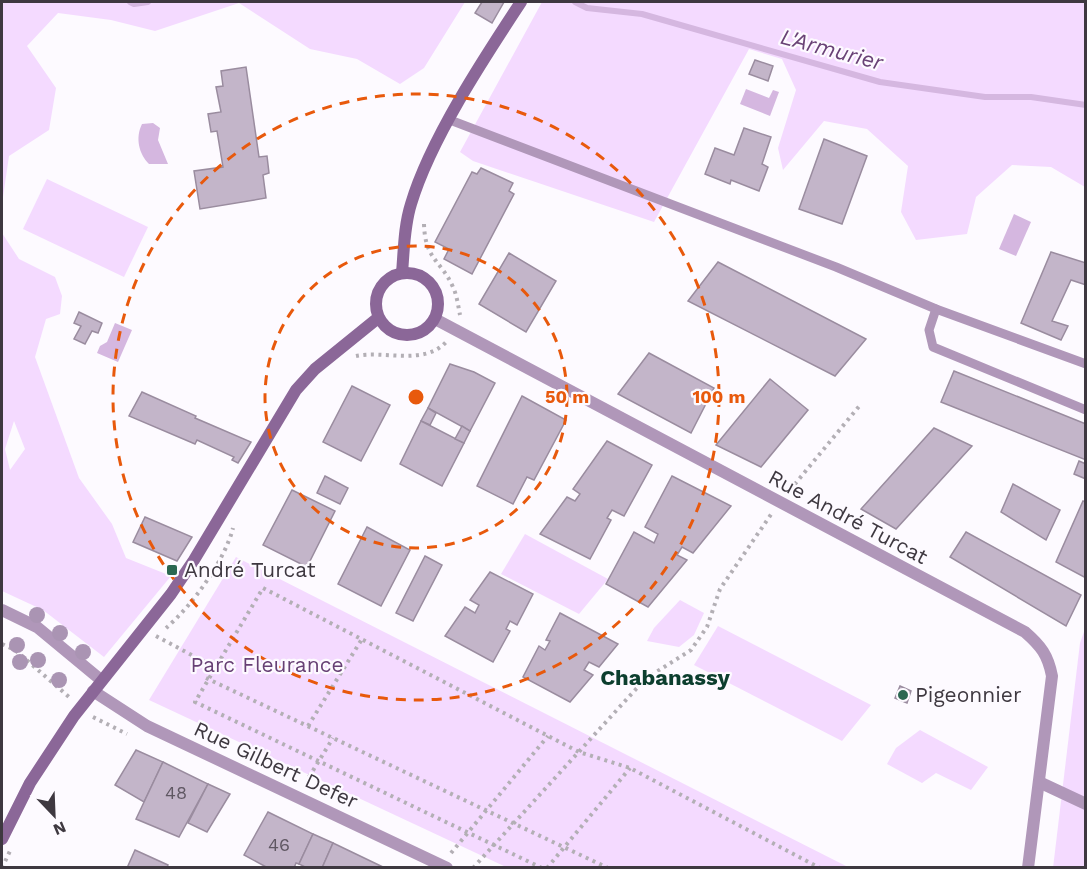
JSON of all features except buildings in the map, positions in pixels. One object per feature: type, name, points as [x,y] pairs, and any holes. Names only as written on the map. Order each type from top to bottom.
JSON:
[{"type":"street","points":[[402,273],[404,238],[411,204],[425,169],[450,120],[521,2]]},
{"type":"street","points":[[402,273],[422,276],[435,290],[438,309],[435,319],[421,332],[402,335],[392,332],[378,318],[375,309],[379,290],[385,282],[402,273]]},
{"type":"street","points":[[2,839],[30,783],[101,680],[188,568],[296,390],[315,369],[378,318]]},
{"type":"street","name":"Rue André Turcat","points":[[435,319],[1025,632],[1041,646],[1049,660],[1052,676],[1028,867]]},
{"type":"street","points":[[2,610],[37,627],[101,680]]},
{"type":"street","name":"Rue Gilbert Defer","points":[[93,691],[147,726],[444,866]]},
{"type":"street","points":[[1039,782],[1086,804]]},
{"type":"lane","points":[[450,120],[836,267],[936,309],[1086,364]]},
{"type":"lane","points":[[936,309],[929,330],[933,347],[1086,410]]},
{"type":"path","points":[[473,867],[496,846],[650,676],[691,650],[707,627],[720,589],[780,502],[861,404]]},
{"type":"path","points":[[542,867],[195,702],[206,678],[263,588],[579,752],[630,768],[820,867]]},
{"type":"path","points":[[156,636],[214,666]]},
{"type":"path","points":[[308,726],[362,639]]},
{"type":"path","points":[[2,644],[15,650],[71,699]]},
{"type":"path","points":[[206,678],[608,867]]},
{"type":"path","points":[[444,866],[485,810],[548,736]]},
{"type":"path","points":[[309,777],[333,738]]},
{"type":"path","points":[[547,867],[630,768]]},
{"type":"green space","points":[[2,2],[465,2],[424,68],[400,84],[357,59],[310,49],[239,3],[155,31],[111,20],[58,13],[27,46],[56,88],[49,130],[9,156],[2,204]]},
{"type":"green space","points":[[542,2],[1085,2],[1085,187],[1051,167],[1012,165],[976,197],[967,234],[916,240],[901,212],[908,166],[867,129],[824,121],[783,170],[778,148],[796,90],[782,59],[749,49],[654,222],[473,161],[460,152]]},
{"type":"green space","points":[[47,179],[148,227],[124,277],[23,229]]},
{"type":"green space","points":[[2,233],[19,259],[55,277],[62,296],[60,314],[46,319],[35,357],[79,478],[112,524],[126,558],[171,576],[104,657],[43,610],[2,591]],"holes":[[[14,421],[25,449],[10,470],[5,449]]]},
{"type":"green space","points":[[525,534],[608,579],[579,614],[501,574]]},
{"type":"green space","name":"Parc Fleurance","points":[[236,557],[848,867],[506,867],[149,700]]},
{"type":"green space","points":[[680,600],[704,613],[694,635],[679,647],[647,641],[654,628]]},
{"type":"green space","points":[[718,626],[871,705],[842,741],[694,665]]},
{"type":"green space","points":[[1085,629],[1085,867],[1053,868],[1080,643]]},
{"type":"green space","points":[[920,730],[988,767],[971,790],[936,773],[922,783],[887,764],[896,748]]},
{"type":"shaded area","points":[[746,89],[769,98],[773,90],[779,92],[770,116],[740,104]]},
{"type":"shaded area","points":[[153,123],[160,128],[158,140],[168,164],[149,164],[141,151],[139,135],[142,124]]},
{"type":"shaded area","points":[[1014,214],[1031,222],[1016,256],[999,249]]},
{"type":"shaded area","points":[[115,323],[132,330],[118,362],[97,353],[100,346],[107,342]]},
{"type":"waterway","name":"L'Armurier","points":[[130,2],[134,4],[148,2]]},
{"type":"waterway","name":"L'Armurier","points":[[575,2],[587,8],[642,14],[880,82],[985,97],[1031,97],[1086,105]]},
{"type":"place","name":"André Turcat","points":[[172,570]]},
{"type":"place","name":"Pigeonnier","points":[[903,695]]},
{"type":"district","name":"Chabanassy","points":[[665,677]]}]
